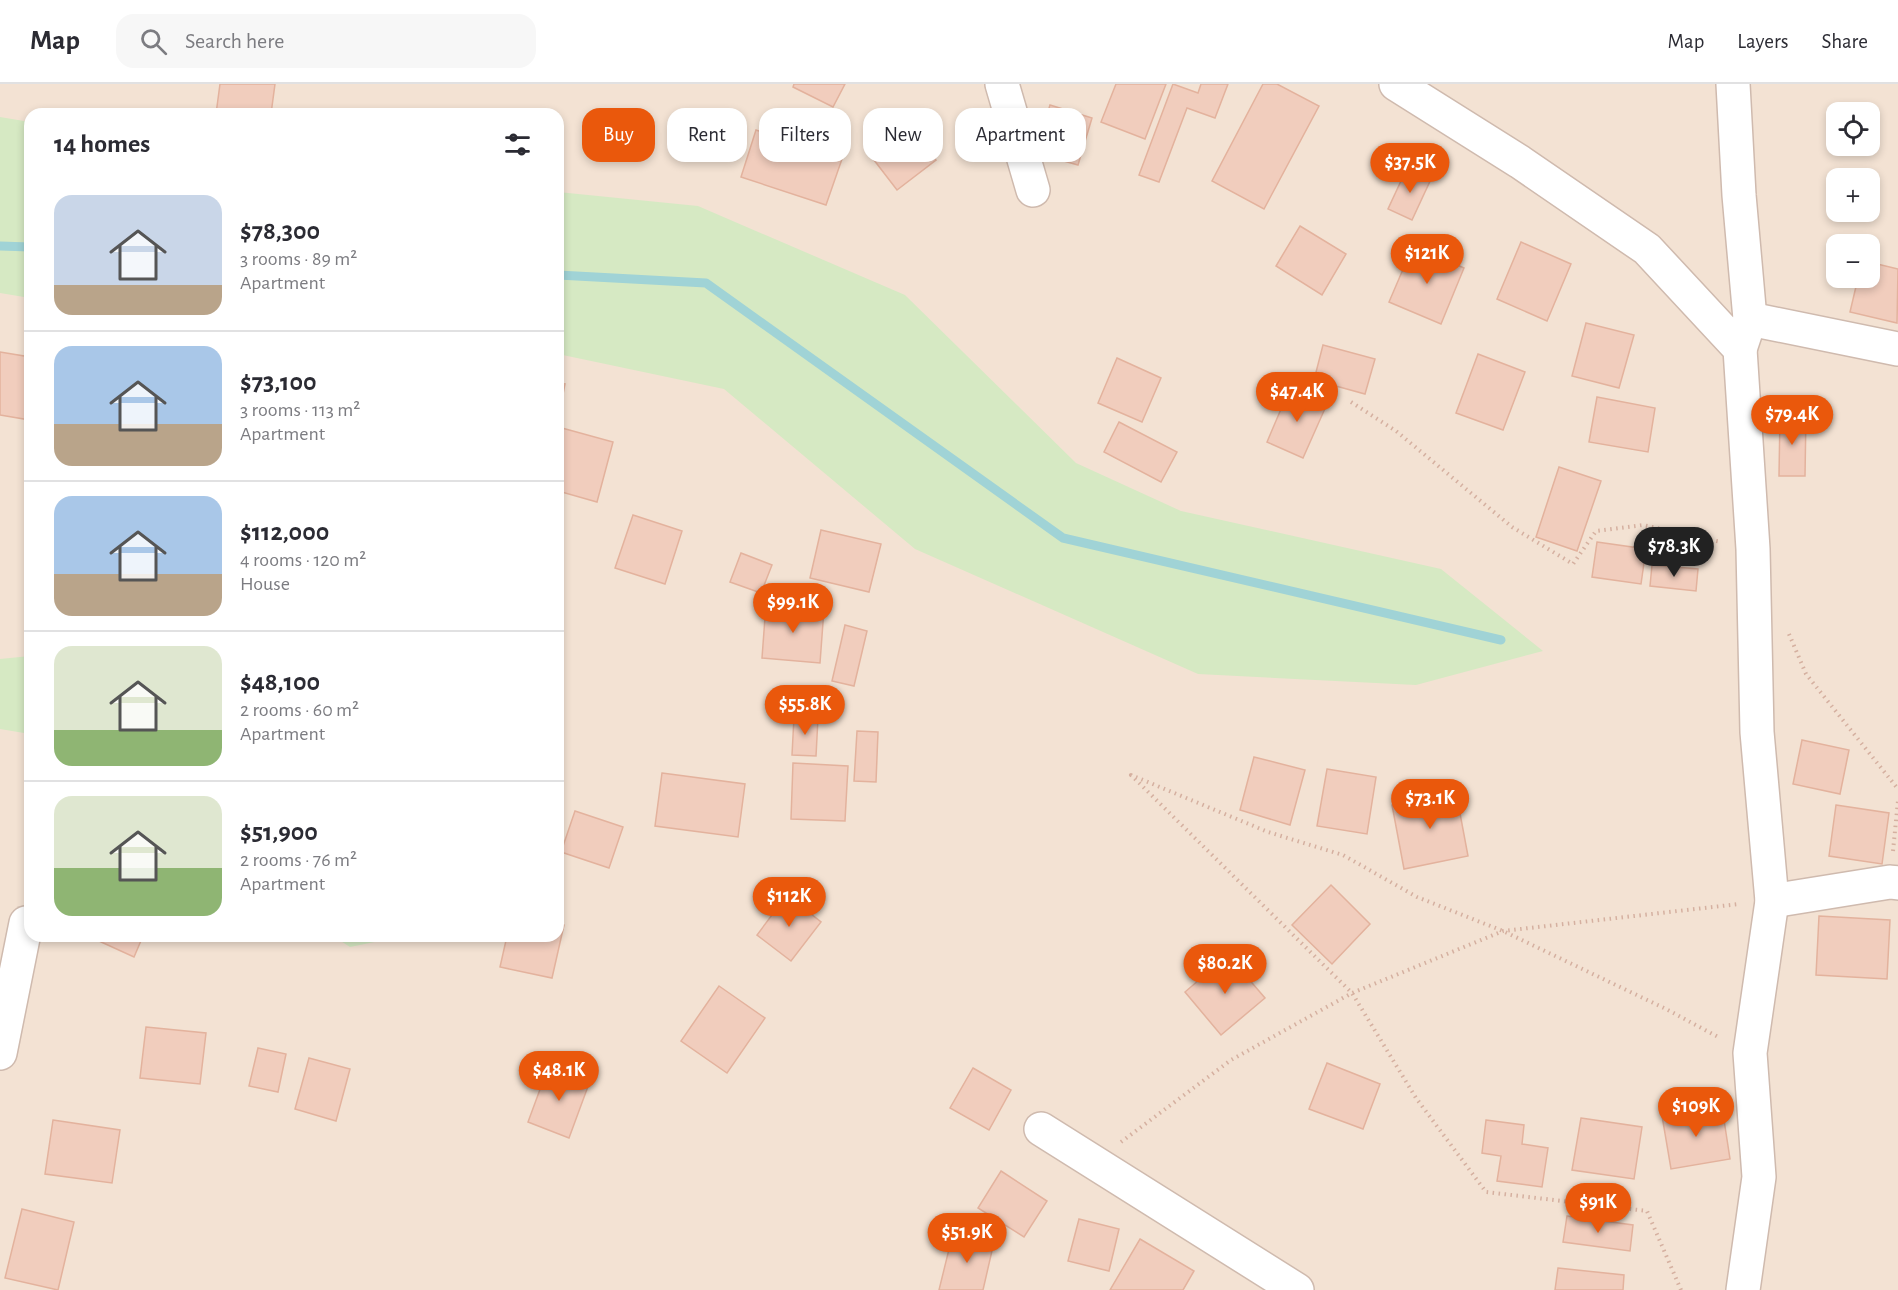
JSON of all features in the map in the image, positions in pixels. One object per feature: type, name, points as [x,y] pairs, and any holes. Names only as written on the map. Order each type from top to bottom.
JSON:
[{"type":"street","points":[[1002,84],[1033,189]]},
{"type":"street","points":[[1396,84],[1520,162],[1647,249],[1745,334],[1898,349]]},
{"type":"street","points":[[1732,84],[1745,334],[1757,732],[1772,901],[1750,1053],[1759,1176],[1743,1290]]},
{"type":"street","points":[[1772,901],[1894,882]]},
{"type":"street","points":[[0,1053],[24,933]]},
{"type":"street","points":[[1041,1128],[1297,1290]]},
{"type":"path","points":[[1351,402],[1396,431],[1512,527],[1573,564],[1596,531],[1642,525],[1753,549]]},
{"type":"path","points":[[1788,632],[1806,674],[1898,789]]},
{"type":"path","points":[[1681,1290],[1647,1211],[1486,1192],[1416,1098],[1352,993],[1131,775],[1268,832],[1343,855],[1417,897],[1503,931],[1666,1009],[1750,1053]]},
{"type":"path","points":[[1894,882],[1898,801]]},
{"type":"path","points":[[1094,1162],[1231,1060],[1352,993],[1503,931],[1772,901]]},
{"type":"shaded area","points":[[0,84],[1898,84],[1898,1290],[0,1290]]},
{"type":"green space","points":[[0,117],[24,121],[24,297],[0,293]]},
{"type":"green space","points":[[564,193],[698,206],[905,295],[1076,463],[1181,511],[1441,569],[1543,651],[1416,685],[1198,674],[915,549],[724,389],[564,355]]},
{"type":"green space","points":[[24,657],[24,733],[0,729],[0,659]]},
{"type":"green space","points":[[342,942],[375,942],[350,947]]},
{"type":"building","points":[[220,84],[275,84],[272,108],[217,108]]},
{"type":"building","points":[[794,84],[845,84],[833,107],[793,87]]},
{"type":"building","points":[[1116,84],[1166,84],[1145,139],[1101,122]]},
{"type":"building","points":[[1173,84],[1198,93],[1201,84],[1228,84],[1215,118],[1187,108],[1159,182],[1139,175]]},
{"type":"building","points":[[1263,84],[1277,84],[1319,106],[1264,209],[1212,181]]},
{"type":"building","points":[[1086,116],[1092,118],[1086,138]]},
{"type":"building","points":[[756,130],[759,131],[759,162],[841,162],[826,205],[741,177]]},
{"type":"building","points":[[876,162],[933,162],[897,190]]},
{"type":"building","points":[[1407,168],[1431,179],[1412,220],[1388,209]]},
{"type":"building","points":[[1300,226],[1346,254],[1322,295],[1276,266]]},
{"type":"building","points":[[1521,242],[1571,264],[1547,321],[1497,299]]},
{"type":"building","points":[[1413,246],[1464,268],[1441,324],[1389,302]]},
{"type":"building","points":[[1880,265],[1898,269],[1897,323],[1850,312],[1856,288],[1880,288]]},
{"type":"building","points":[[1586,323],[1634,335],[1619,388],[1572,376]]},
{"type":"building","points":[[1323,345],[1375,359],[1365,394],[1314,380]]},
{"type":"building","points":[[0,352],[24,356],[24,419],[0,415]]},
{"type":"building","points":[[1478,354],[1525,372],[1503,430],[1456,413]]},
{"type":"building","points":[[1117,358],[1161,378],[1142,422],[1098,403]]},
{"type":"building","points":[[1290,388],[1327,404],[1303,458],[1267,442]]},
{"type":"building","points":[[1597,397],[1655,408],[1648,452],[1589,442]]},
{"type":"building","points":[[1780,415],[1806,415],[1805,476],[1779,476]]},
{"type":"building","points":[[1119,422],[1177,452],[1161,482],[1104,452]]},
{"type":"building","points":[[564,429],[613,442],[597,502],[564,493]]},
{"type":"building","points":[[1559,467],[1601,481],[1577,551],[1536,537]]},
{"type":"building","points":[[633,515],[682,531],[665,584],[615,568]]},
{"type":"building","points":[[821,530],[881,544],[869,592],[810,578]]},
{"type":"building","points":[[1597,542],[1646,549],[1641,584],[1592,577]]},
{"type":"building","points":[[741,553],[772,565],[761,593],[730,582]]},
{"type":"building","points":[[1652,565],[1698,569],[1696,591],[1650,586]]},
{"type":"building","points":[[766,604],[824,609],[820,663],[762,658]]},
{"type":"building","points":[[845,625],[867,631],[854,686],[832,681]]},
{"type":"building","points":[[794,717],[818,718],[816,756],[792,755]]},
{"type":"building","points":[[857,731],[878,732],[876,782],[854,781]]},
{"type":"building","points":[[1802,740],[1849,750],[1840,794],[1793,784]]},
{"type":"building","points":[[1254,757],[1305,770],[1290,825],[1240,810]]},
{"type":"building","points":[[793,763],[848,766],[845,821],[791,819]]},
{"type":"building","points":[[1327,769],[1376,777],[1367,834],[1317,826]]},
{"type":"building","points":[[662,773],[745,784],[738,837],[655,826]]},
{"type":"building","points":[[1456,792],[1468,856],[1404,869],[1392,805]]},
{"type":"building","points":[[1836,805],[1889,813],[1882,864],[1829,856]]},
{"type":"building","points":[[575,811],[623,827],[609,868],[564,853],[564,843]]},
{"type":"building","points":[[1331,885],[1370,924],[1332,964],[1292,925]]},
{"type":"building","points":[[787,895],[821,922],[791,961],[757,935]]},
{"type":"building","points":[[1819,916],[1890,920],[1887,979],[1816,975]]},
{"type":"building","points":[[101,942],[140,942],[134,957]]},
{"type":"building","points":[[506,942],[560,942],[552,978],[500,967]]},
{"type":"building","points":[[1228,955],[1265,998],[1221,1035],[1185,992]]},
{"type":"building","points":[[719,986],[765,1018],[727,1073],[681,1041]]},
{"type":"building","points":[[146,1027],[206,1033],[200,1084],[140,1078]]},
{"type":"building","points":[[258,1048],[286,1054],[278,1092],[249,1086]]},
{"type":"building","points":[[309,1058],[350,1069],[336,1121],[295,1109]]},
{"type":"building","points":[[1327,1063],[1380,1084],[1363,1129],[1309,1109]]},
{"type":"building","points":[[549,1065],[590,1081],[569,1138],[528,1122]]},
{"type":"building","points":[[973,1068],[1011,1090],[989,1130],[950,1108]]},
{"type":"building","points":[[1722,1107],[1730,1159],[1671,1169],[1662,1116]]},
{"type":"building","points":[[1581,1118],[1642,1127],[1634,1179],[1572,1170]]},
{"type":"building","points":[[53,1120],[120,1130],[112,1183],[45,1174]]},
{"type":"building","points":[[1486,1120],[1524,1125],[1522,1144],[1548,1148],[1542,1187],[1497,1181],[1501,1156],[1482,1153]]},
{"type":"building","points":[[1001,1171],[1047,1201],[1024,1237],[978,1208]]},
{"type":"building","points":[[22,1209],[74,1222],[58,1290],[5,1278]]},
{"type":"building","points":[[1567,1216],[1633,1225],[1630,1251],[1563,1242]]},
{"type":"building","points":[[1079,1219],[1119,1229],[1109,1271],[1068,1261]]},
{"type":"building","points":[[953,1233],[994,1242],[983,1290],[939,1290]]},
{"type":"building","points":[[1140,1239],[1194,1271],[1183,1290],[1110,1290]]},
{"type":"building","points":[[1558,1268],[1624,1275],[1623,1290],[1555,1290]]},
{"type":"waterway","points":[[0,246],[24,247]]},
{"type":"waterway","points":[[564,275],[706,283],[1063,538],[1501,640]]}]
